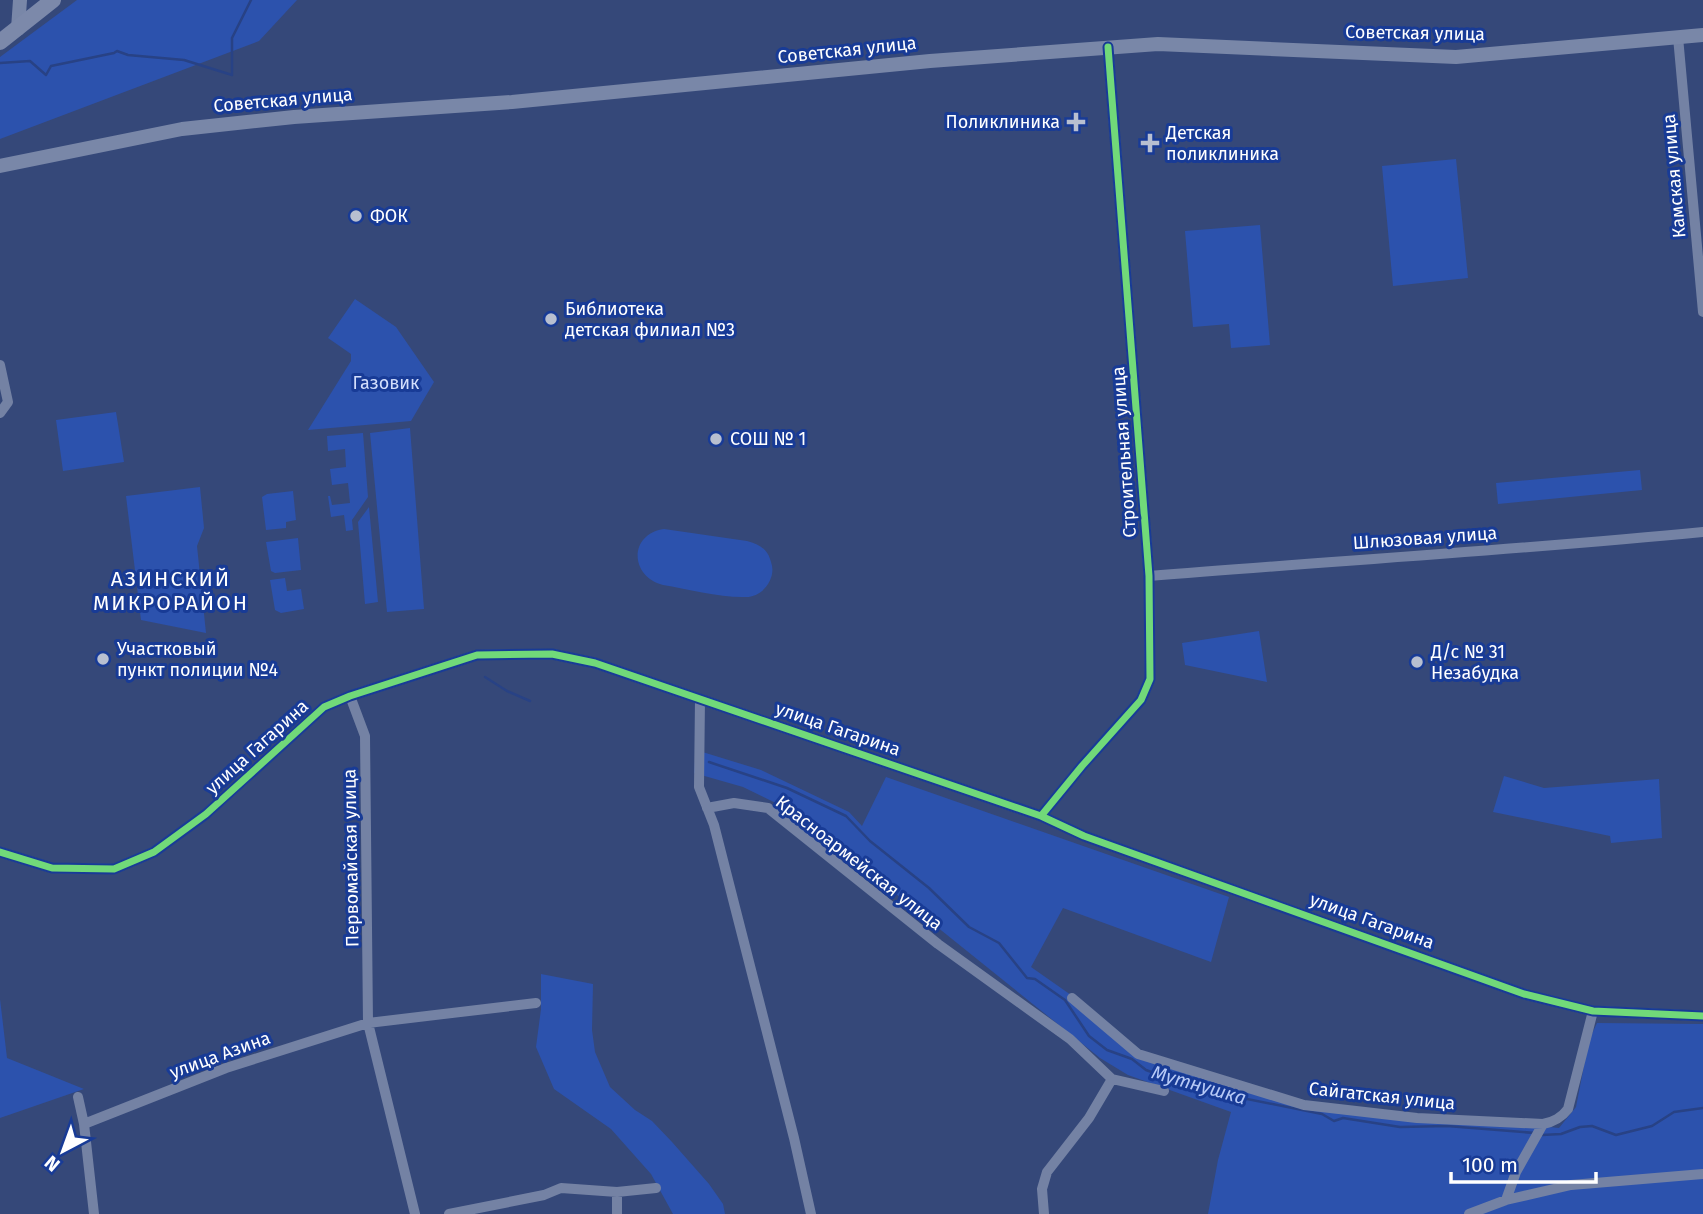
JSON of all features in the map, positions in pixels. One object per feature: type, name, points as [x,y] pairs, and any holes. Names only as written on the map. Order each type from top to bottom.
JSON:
[{"type":"main road","points":[[18,29],[20,0]]},
{"type":"main road","points":[[1,42],[53,0]]},
{"type":"main road","name":"Советская улица","points":[[0,166],[182,129],[265,120],[512,102],[916,62],[1108,47],[1177,44],[1456,57],[1703,36]]},
{"type":"street","name":"Камская улица","points":[[1678,37],[1703,313]]},
{"type":"street","name":"Строительная улица","points":[[1041,816],[1141,700],[1150,679],[1149,576],[1108,47]]},
{"type":"street","points":[[0,365],[8,402],[0,413]]},
{"type":"street","name":"Шлюзовая улица","points":[[1149,576],[1703,532]]},
{"type":"street","name":"улица Гагарина","points":[[0,852],[52,868],[114,869],[154,852],[205,814],[324,707],[350,696],[477,656],[552,653],[595,663],[1041,816],[1084,836],[1524,994],[1593,1012],[1703,1016]]},
{"type":"street","name":"Первомайская улица","points":[[350,696],[365,736],[368,1023],[415,1214]]},
{"type":"street","points":[[700,699],[699,787],[714,825],[811,1214]]},
{"type":"street","name":"Красноармейская улица","points":[[707,808],[734,803],[768,808],[938,943],[1070,1039],[1112,1079]]},
{"type":"street","name":"Сайгатская улица","points":[[1072,998],[1138,1054],[1304,1105],[1417,1118],[1542,1124]]},
{"type":"street","points":[[368,1023],[536,1003]]},
{"type":"street","points":[[1506,1200],[1516,1172],[1542,1124],[1562,1117],[1568,1109],[1593,1012]]},
{"type":"street","name":"улица Азина","points":[[84,1124],[226,1068],[368,1023]]},
{"type":"street","points":[[1044,1214],[1042,1189],[1047,1172],[1089,1118],[1112,1079],[1164,1091]]},
{"type":"street","points":[[78,1097],[84,1124],[94,1214]]},
{"type":"street","points":[[1469,1214],[1506,1200],[1571,1185],[1703,1174]]},
{"type":"street","points":[[449,1214],[544,1195],[561,1188],[617,1192],[656,1188]]},
{"type":"street","points":[[617,1192],[617,1214]]},
{"type":"green space","points":[[77,0],[297,0],[259,41],[0,139],[0,57]]},
{"type":"green space","points":[[1456,159],[1468,278],[1393,286],[1382,166]]},
{"type":"green space","points":[[1260,225],[1270,345],[1231,348],[1229,324],[1193,327],[1185,231]]},
{"type":"green space","name":"Газовик","points":[[355,299],[396,327],[434,382],[411,421],[308,430],[351,361],[351,354],[328,338]]},
{"type":"green space","points":[[116,412],[124,462],[63,471],[56,420]]},
{"type":"green space","points":[[410,428],[424,609],[387,612],[370,433]]},
{"type":"green space","points":[[363,433],[368,497],[352,520],[353,530],[346,531],[344,515],[331,517],[328,496],[332,505],[350,503],[348,483],[332,485],[330,469],[346,467],[345,449],[328,451],[327,436]]},
{"type":"green space","points":[[1640,470],[1642,490],[1498,504],[1496,483]]},
{"type":"green space","points":[[200,487],[204,528],[197,546],[206,633],[141,620],[126,496]]},
{"type":"green space","points":[[293,491],[296,520],[286,522],[286,528],[266,530],[262,497]]},
{"type":"green space","points":[[369,507],[378,602],[365,604],[358,522]]},
{"type":"green space","points":[[664,529],[755,544],[770,557],[772,574],[767,586],[752,596],[726,596],[663,585],[652,580],[639,565],[639,547],[653,532]]},
{"type":"green space","points":[[298,538],[301,570],[275,573],[271,571],[266,542]]},
{"type":"green space","points":[[285,578],[287,591],[301,589],[304,609],[281,613],[275,610],[270,580]]},
{"type":"green space","points":[[1259,631],[1267,682],[1185,665],[1182,643]]},
{"type":"green space","points":[[696,750],[761,770],[849,812],[862,826],[886,777],[1229,897],[1211,962],[1063,908],[1031,967],[1071,995],[1137,1057],[1306,1107],[1559,1128],[1576,1107],[1589,1040],[1597,1023],[1703,1024],[1703,1214],[1208,1214],[1218,1160],[1231,1112],[1128,1075],[1100,1058],[794,812],[743,787],[694,773]]},
{"type":"green space","points":[[1504,776],[1544,788],[1659,779],[1662,838],[1611,843],[1610,836],[1493,812]]},
{"type":"green space","points":[[541,974],[593,984],[592,1030],[595,1052],[610,1087],[635,1110],[652,1121],[672,1142],[709,1184],[723,1204],[725,1214],[673,1214],[651,1174],[611,1129],[554,1089],[536,1047],[541,1009]]},
{"type":"green space","points":[[0,999],[7,1058],[84,1089],[0,1118]]},
{"type":"waterway","points":[[0,63],[30,61],[46,75],[51,66],[117,51],[128,55],[184,60],[232,75],[232,38],[251,0]]},
{"type":"waterway","name":"Мутнушка","points":[[485,677],[530,701]]},
{"type":"waterway","name":"Мутнушка","points":[[709,762],[787,788],[846,816],[870,841],[929,888],[969,927],[999,943],[1027,978],[1035,979],[1065,1000],[1089,1036],[1107,1050],[1132,1059],[1146,1070],[1202,1090],[1322,1114],[1334,1121],[1343,1118],[1400,1127],[1447,1126],[1535,1133]]},
{"type":"waterway","name":"Мутнушка","points":[[1542,1135],[1561,1134],[1592,1126],[1616,1135],[1652,1126],[1674,1112],[1703,1108]]},
{"type":"cycle path","points":[[1041,816],[1141,700],[1150,679],[1149,576],[1108,47]]},
{"type":"cycle path","points":[[0,852],[52,868],[114,869],[154,852],[206,814],[324,707],[477,655],[552,654],[595,663],[1041,816],[1084,836],[1524,994],[1593,1011],[1703,1016]]},
{"type":"place","name":"Поликлиника","points":[[1076,122]]},
{"type":"place","name":"Детская поликлиника","points":[[1150,143]]},
{"type":"place","name":"ФОК","points":[[356,216]]},
{"type":"place","name":"Библиотека детская филиал №3","points":[[551,319]]},
{"type":"place","name":"СОШ № 1","points":[[716,439]]},
{"type":"place","name":"Участковый пункт полиции №4","points":[[103,659]]},
{"type":"place","name":"Д/с № 31 Незабудка","points":[[1417,662]]},
{"type":"district","name":"АЗИНСКИЙ МИКРОРАЙОН","points":[[171,591]]}]
